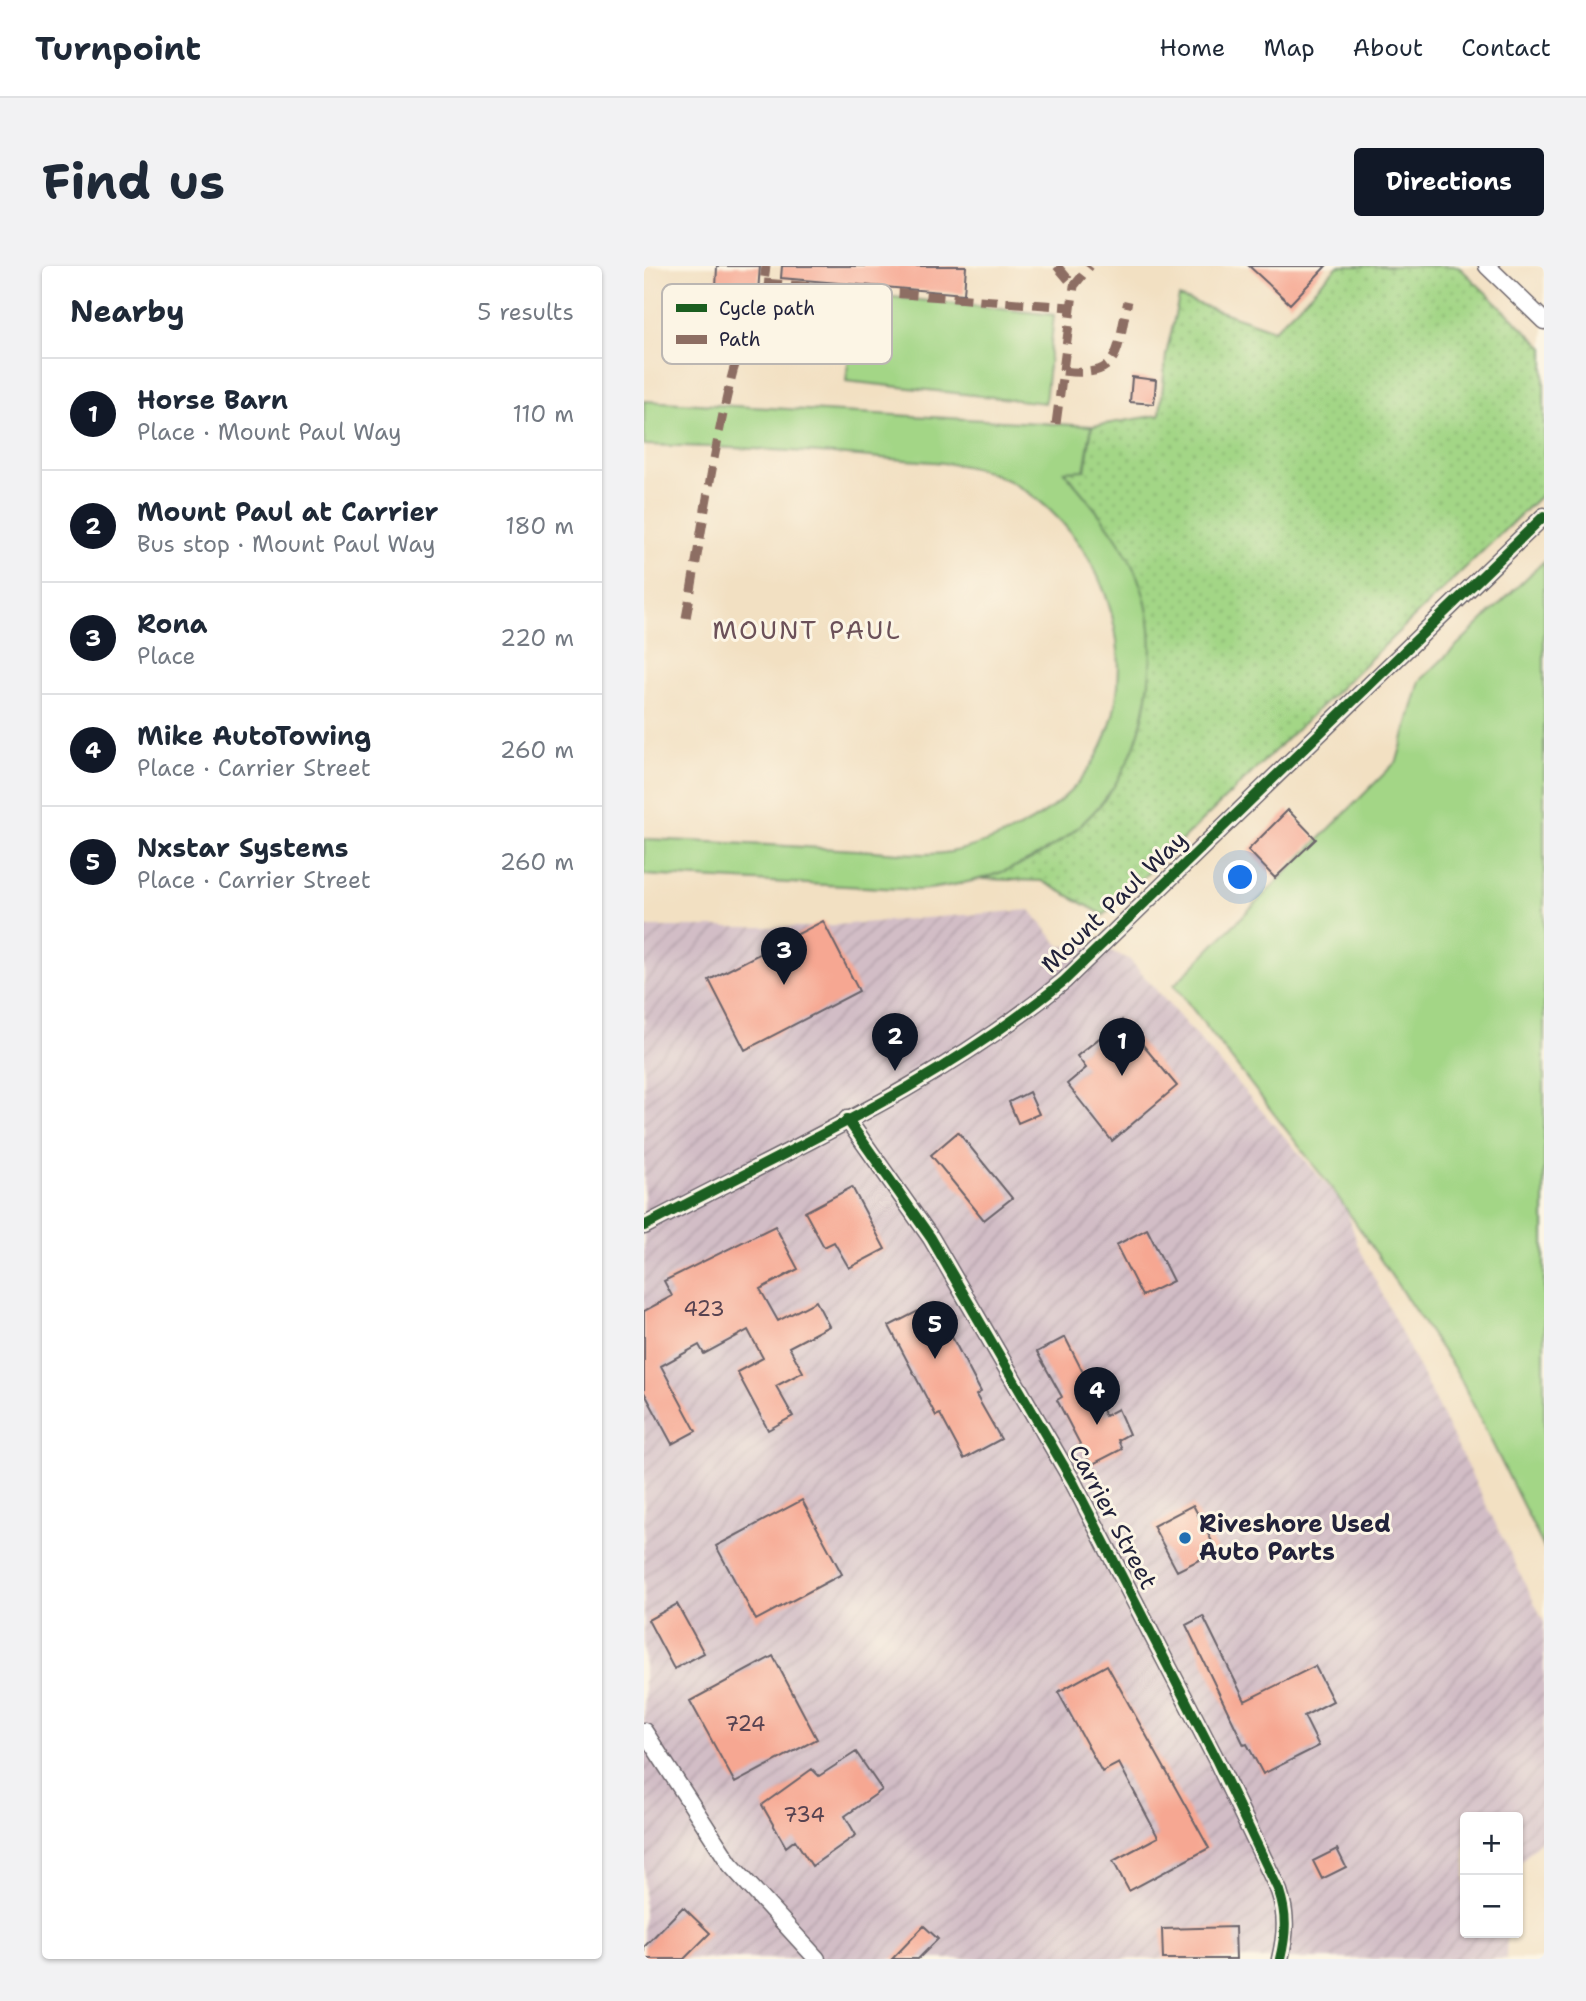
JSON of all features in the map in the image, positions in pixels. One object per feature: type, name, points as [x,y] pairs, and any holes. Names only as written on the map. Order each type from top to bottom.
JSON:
[{"type":"street","points":[[1488,266],[1544,321]]},
{"type":"street","name":"Mount Paul Way","points":[[644,1226],[847,1119],[980,1044],[1064,981],[1544,516]]},
{"type":"street","name":"Carrier Street","points":[[847,1119],[931,1238],[1066,1471],[1217,1761],[1286,1911],[1285,1936],[1280,1959]]},
{"type":"street","points":[[644,1731],[730,1864],[817,1959]]},
{"type":"shaded area","points":[[1030,910],[1060,946],[1100,946],[1129,959],[1346,1207],[1357,1243],[1544,1622],[1544,1837],[1523,1860],[1523,1812],[1460,1812],[1460,1938],[1507,1938],[1506,1959],[644,1959],[644,927],[809,927]]},
{"type":"green space","points":[[1338,266],[1458,266],[1544,348],[1544,492],[1104,915],[1042,881],[982,879],[1018,865],[1050,848],[1078,827],[1102,803],[1121,775],[1135,744],[1145,709],[1151,638],[1141,586],[1118,540],[1064,471],[1085,470],[1092,426],[1160,415],[1166,355],[1179,297],[1274,330]]},
{"type":"green space","points":[[892,297],[1054,315],[1045,403],[846,381],[848,364],[892,364]]},
{"type":"green space","points":[[644,401],[1092,426],[1084,472],[1065,472],[1127,554],[1146,600],[1152,644],[1149,688],[1139,733],[1126,771],[1110,795],[1077,829],[1037,857],[992,875],[944,887],[919,890],[644,875],[644,839],[929,854],[951,852],[1003,835],[1051,808],[1078,783],[1102,745],[1116,704],[1119,660],[1112,616],[1097,575],[1074,537],[1044,505],[1007,480],[965,466],[936,462],[768,450],[644,445]]},
{"type":"green space","points":[[1544,561],[1544,1548],[1458,1374],[1336,1194],[1174,985],[1397,761],[1420,681]]},
{"type":"building","points":[[717,266],[760,266],[759,284],[716,284]]},
{"type":"building","points":[[782,266],[966,266],[964,294],[892,288],[892,284],[850,284],[781,278]]},
{"type":"building","points":[[1249,266],[1326,266],[1290,304]]},
{"type":"building","points":[[1132,377],[1156,380],[1154,404],[1130,402]]},
{"type":"building","points":[[1288,810],[1316,839],[1275,878],[1248,850]]},
{"type":"building","points":[[823,921],[859,991],[745,1050],[709,980]]},
{"type":"building","points":[[1122,1020],[1177,1086],[1112,1141],[1067,1084],[1086,1068],[1077,1056]]},
{"type":"building","points":[[1029,1092],[1039,1114],[1018,1123],[1009,1102]]},
{"type":"building","points":[[958,1132],[1012,1198],[984,1220],[931,1155]]},
{"type":"building","points":[[852,1187],[885,1249],[849,1268],[834,1242],[824,1247],[805,1212]]},
{"type":"building","points":[[775,1226],[798,1269],[760,1289],[778,1321],[816,1301],[829,1326],[789,1347],[803,1372],[776,1386],[793,1416],[768,1430],[737,1372],[763,1358],[748,1330],[704,1354],[699,1345],[661,1366],[696,1431],[672,1444],[644,1392],[644,1311],[672,1296],[664,1281]]},
{"type":"building","points":[[1147,1229],[1173,1281],[1142,1296],[1116,1245]]},
{"type":"building","points":[[934,1303],[981,1392],[976,1395],[1001,1439],[964,1459],[940,1414],[936,1416],[889,1326]]},
{"type":"building","points":[[1065,1337],[1105,1416],[1118,1409],[1129,1434],[1118,1440],[1122,1449],[1091,1465],[1057,1400],[1062,1397],[1037,1352]]},
{"type":"building","points":[[802,1500],[842,1574],[756,1620],[716,1546]]},
{"type":"building","name":"Riveshore Used Auto Parts","points":[[1193,1505],[1217,1551],[1177,1571],[1153,1526]]},
{"type":"building","points":[[677,1604],[704,1653],[674,1669],[648,1620]]},
{"type":"building","points":[[1203,1616],[1245,1701],[1315,1666],[1333,1701],[1304,1716],[1319,1746],[1263,1774],[1247,1744],[1244,1745],[1186,1625]]},
{"type":"building","points":[[773,1656],[817,1739],[735,1783],[690,1701]]},
{"type":"building","points":[[1107,1665],[1209,1848],[1129,1891],[1113,1861],[1158,1837],[1119,1763],[1102,1772],[1058,1692]]},
{"type":"building","points":[[856,1752],[882,1790],[845,1816],[856,1835],[812,1866],[795,1840],[786,1847],[762,1805],[812,1769],[819,1776]]},
{"type":"building","points":[[1337,1849],[1346,1867],[1322,1879],[1313,1861]]},
{"type":"building","points":[[683,1907],[710,1933],[684,1959],[644,1959],[644,1947]]},
{"type":"building","points":[[924,1926],[938,1939],[918,1959],[892,1959]]},
{"type":"building","points":[[1235,1927],[1236,1959],[1163,1959],[1162,1929]]},
{"type":"marked path","points":[[763,284],[766,266]]},
{"type":"marked path","points":[[1057,266],[1074,286]]},
{"type":"marked path","points":[[1056,424],[1074,286],[1090,266]]},
{"type":"marked path","points":[[764,283],[777,284]]},
{"type":"marked path","points":[[892,293],[1070,307]]},
{"type":"marked path","points":[[1063,371],[1083,372],[1107,365],[1118,347],[1128,301]]},
{"type":"marked path","points":[[686,618],[712,468],[735,364]]},
{"type":"cycle path","points":[[644,1226],[914,1084],[1016,1018],[1064,981],[1544,516]]},
{"type":"cycle path","points":[[847,1119],[931,1238],[1073,1482],[1217,1761],[1279,1891],[1285,1925],[1280,1959]]},
{"type":"place","name":"Rona","points":[[784,985]]},
{"type":"place","name":"Mount Paul at Carrier","points":[[895,1071]]},
{"type":"place","name":"Horse Barn","points":[[1122,1076]]},
{"type":"place","name":"Nxstar Systems","points":[[935,1359]]},
{"type":"place","name":"Mike AutoTowing","points":[[1097,1425]]},
{"type":"place","name":"Riveshore Used Auto Parts","points":[[1185,1538]]},
{"type":"district","name":"MOUNT PAUL","points":[[807,629]]}]
